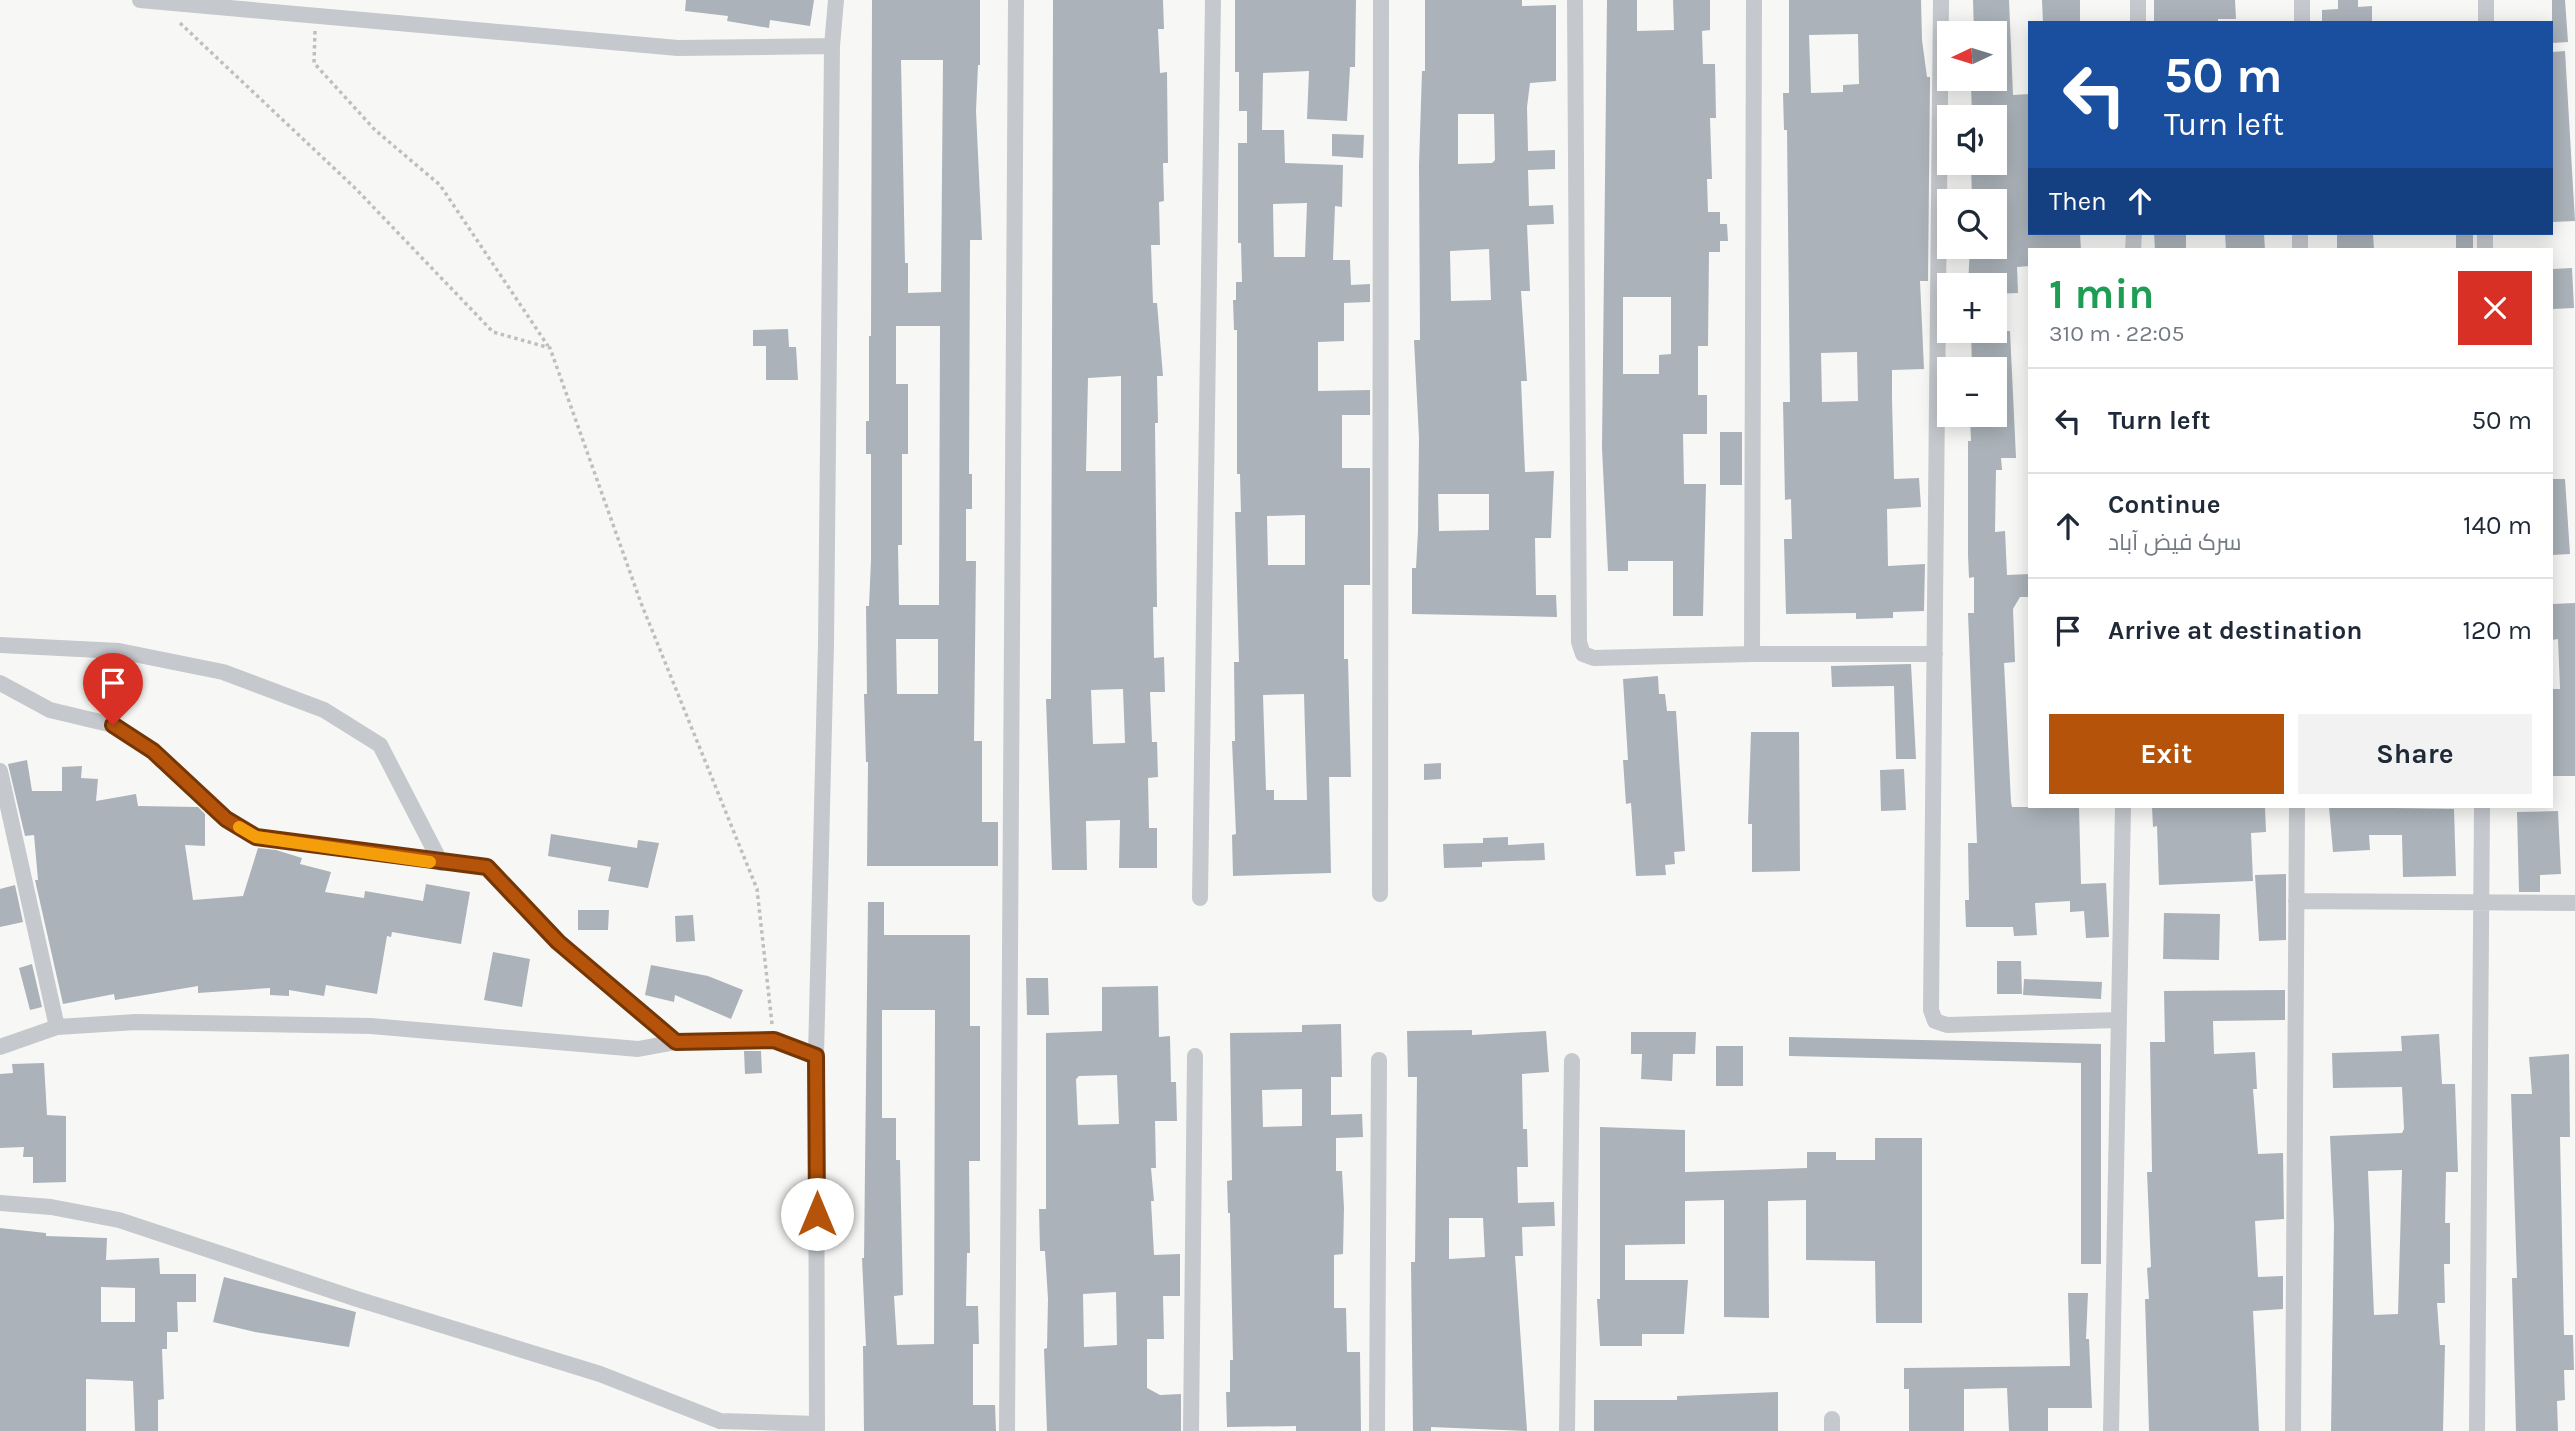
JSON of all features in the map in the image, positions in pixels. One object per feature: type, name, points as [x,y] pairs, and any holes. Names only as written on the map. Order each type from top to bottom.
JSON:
[{"type":"street","points":[[140,0],[678,48],[832,46]]},
{"type":"street","points":[[338,17],[340,0]]},
{"type":"street","points":[[0,1203],[51,1208],[119,1220],[357,1299],[600,1374],[720,1421],[817,1428],[816,1056],[826,643],[832,46],[836,0]]},
{"type":"street","points":[[1007,1431],[1016,0]]},
{"type":"street","points":[[1200,898],[1213,0]]},
{"type":"street","points":[[1380,894],[1381,0]]},
{"type":"street","points":[[1575,0],[1579,642],[1583,654],[1594,658],[1752,654],[1934,654]]},
{"type":"street","points":[[1752,654],[1754,0]]},
{"type":"street","points":[[1941,0],[1931,1010],[1935,1021],[1947,1025],[2118,1020]]},
{"type":"street","points":[[2138,0],[2138,21]]},
{"type":"street","points":[[2302,0],[2302,21]]},
{"type":"street","points":[[2486,0],[2486,21]]},
{"type":"street","points":[[0,645],[132,654],[223,672],[324,710],[380,745],[441,863]]},
{"type":"street","points":[[0,682],[50,710],[113,725],[153,751],[226,819],[256,837],[487,867],[558,942],[676,1042]]},
{"type":"street","points":[[0,771],[57,1027]]},
{"type":"street","points":[[2111,1431],[2123,808]]},
{"type":"street","points":[[2293,1431],[2297,808]]},
{"type":"street","points":[[2477,1431],[2482,808]]},
{"type":"street","points":[[2296,901],[2575,903]]},
{"type":"street","points":[[0,1046],[57,1027],[136,1022],[357,1026],[638,1049],[676,1042],[774,1040],[816,1056]]},
{"type":"street","points":[[1191,1431],[1195,1056]]},
{"type":"street","points":[[1377,1431],[1379,1060]]},
{"type":"street","points":[[1567,1431],[1572,1061]]},
{"type":"path","points":[[158,1],[356,189],[493,332],[550,348]]},
{"type":"path","points":[[315,16],[314,63],[375,130],[440,185],[550,348],[640,603],[757,889],[774,1040]]},
{"type":"building","points":[[686,0],[814,0],[810,26],[770,20],[769,28],[727,21],[728,16],[685,11]]},
{"type":"building","points":[[872,0],[980,0],[980,65],[976,111],[982,240],[970,240],[969,474],[972,474],[972,509],[966,509],[966,561],[976,561],[974,741],[982,741],[982,822],[998,822],[998,866],[867,866],[868,762],[864,694],[867,694],[866,606],[869,606],[871,560],[871,454],[866,454],[866,421],[869,421]],"holes":[[[901,60],[943,60],[941,292],[908,293]],[[896,326],[940,326],[939,605],[899,605],[898,545],[902,545],[902,454],[908,454],[908,384],[896,384]],[[896,639],[938,639],[938,694],[897,694]]]},
{"type":"building","points":[[1053,0],[1163,0],[1164,29],[1158,29],[1160,73],[1167,72],[1168,163],[1163,163],[1164,201],[1159,202],[1160,245],[1151,245],[1153,303],[1157,303],[1163,376],[1157,376],[1157,607],[1153,607],[1154,658],[1164,657],[1165,692],[1150,692],[1152,742],[1157,742],[1158,777],[1148,778],[1149,828],[1157,828],[1157,868],[1119,868],[1120,820],[1086,821],[1087,870],[1052,870],[1046,699],[1051,699]],"holes":[[[1121,376],[1121,471],[1086,471],[1088,378]],[[1123,689],[1125,743],[1093,744],[1091,690]]]},
{"type":"building","points":[[1235,0],[1356,0],[1355,67],[1350,67],[1347,121],[1307,119],[1309,71],[1263,73],[1262,130],[1284,130],[1285,163],[1343,165],[1342,207],[1335,206],[1333,260],[1350,260],[1351,285],[1370,284],[1370,302],[1344,303],[1344,341],[1318,342],[1318,391],[1370,390],[1370,415],[1342,415],[1342,468],[1370,468],[1370,585],[1344,585],[1344,659],[1348,659],[1351,777],[1329,777],[1331,873],[1233,876],[1232,835],[1236,834],[1232,741],[1235,741],[1234,662],[1239,662],[1235,512],[1241,512],[1240,474],[1237,474],[1237,330],[1234,330],[1233,300],[1236,300],[1236,282],[1242,282],[1241,243],[1238,243],[1238,143],[1247,143],[1247,111],[1239,111],[1239,72],[1235,72]],"holes":[[[1307,203],[1305,257],[1274,257],[1273,204]],[[1305,515],[1305,565],[1268,565],[1267,516]],[[1304,694],[1307,800],[1274,800],[1274,790],[1266,790],[1263,695]]]},
{"type":"building","points":[[1425,0],[1522,0],[1522,6],[1556,5],[1556,81],[1530,83],[1527,107],[1528,151],[1555,150],[1555,169],[1528,170],[1529,206],[1553,205],[1554,224],[1527,225],[1530,291],[1521,291],[1527,381],[1521,381],[1525,472],[1554,471],[1551,538],[1535,538],[1536,595],[1556,595],[1557,617],[1412,614],[1412,568],[1416,568],[1418,531],[1419,438],[1414,340],[1420,340],[1419,165],[1422,71],[1425,71]],"holes":[[[1458,114],[1494,114],[1495,160],[1492,163],[1458,164]],[[1489,249],[1491,300],[1451,301],[1450,251]],[[1438,494],[1489,494],[1489,530],[1439,531]]]},
{"type":"building","points":[[1607,0],[1637,0],[1637,31],[1674,30],[1673,0],[1710,0],[1710,30],[1702,31],[1703,64],[1715,64],[1716,118],[1710,118],[1712,179],[1707,179],[1708,212],[1720,212],[1720,224],[1727,224],[1728,241],[1720,241],[1720,252],[1709,252],[1708,346],[1698,346],[1698,395],[1707,395],[1707,434],[1683,434],[1684,484],[1706,484],[1703,616],[1673,616],[1673,561],[1628,561],[1628,571],[1608,571],[1602,448]],"holes":[[[1623,297],[1671,297],[1671,354],[1659,355],[1659,374],[1623,374]]]},
{"type":"building","points":[[1789,0],[1921,0],[1922,40],[1927,77],[1930,77],[1928,281],[1920,281],[1924,369],[1892,370],[1892,399],[1894,479],[1919,478],[1921,507],[1887,509],[1888,566],[1925,564],[1924,611],[1893,612],[1893,618],[1856,619],[1856,613],[1786,614],[1784,539],[1792,539],[1791,499],[1785,500],[1783,402],[1790,402],[1787,130],[1784,130],[1783,93],[1789,93]],"holes":[[[1858,34],[1859,84],[1843,85],[1843,92],[1811,93],[1809,35]],[[1857,352],[1858,401],[1822,402],[1821,353]]]},
{"type":"building","points":[[1973,0],[2009,0],[2013,95],[2028,94],[2028,235],[2080,235],[2081,248],[2028,248],[2028,266],[2017,267],[2018,293],[2007,293],[2007,273],[1969,273],[1969,259],[2007,259],[2007,189],[1972,189],[1971,175],[2007,175],[2007,105],[1972,105],[1971,91],[2007,91],[2007,21],[1974,21]]},
{"type":"building","points":[[2042,0],[2080,0],[2080,21],[2043,21]]},
{"type":"building","points":[[2154,0],[2235,0],[2236,19],[2154,21]]},
{"type":"building","points":[[2338,0],[2358,0],[2358,7],[2372,6],[2372,21],[2322,21],[2322,10],[2338,9]]},
{"type":"building","points":[[2552,0],[2565,0],[2568,42],[2553,43]]},
{"type":"building","points":[[2565,51],[2575,221],[2553,222],[2553,52]]},
{"type":"building","points":[[1332,134],[1364,135],[1363,158],[1332,156]]},
{"type":"building","points":[[2154,235],[2186,235],[2186,248],[2155,248]]},
{"type":"building","points":[[2225,235],[2264,235],[2265,248],[2226,248]]},
{"type":"building","points":[[2337,235],[2373,235],[2374,248],[2337,248]]},
{"type":"building","points":[[2456,235],[2473,235],[2473,248],[2456,248]]},
{"type":"building","points":[[2572,268],[2574,308],[2553,309],[2553,269]]},
{"type":"building","points":[[788,329],[789,347],[796,347],[798,380],[766,380],[766,346],[753,346],[753,330]]},
{"type":"building","points":[[2007,331],[2010,331],[2016,458],[2001,458],[2002,470],[1996,470],[1995,532],[2005,531],[2007,575],[2028,574],[2028,597],[2020,597],[2013,609],[2015,662],[2004,663],[2011,802],[2012,807],[2079,808],[2081,884],[2106,883],[2109,937],[2086,938],[2084,911],[2070,912],[2070,901],[2035,903],[2037,935],[2014,936],[2013,927],[1966,927],[1965,900],[1969,900],[1968,843],[1977,843],[1968,613],[1974,613],[1974,577],[1969,578],[1968,555],[1968,441],[1971,441],[1970,427],[2007,427],[2007,357],[1972,357],[1971,343],[2007,343]]},
{"type":"building","points":[[1720,432],[1742,432],[1742,485],[1720,485]]},
{"type":"building","points":[[2553,479],[2565,479],[2570,554],[2553,555]]},
{"type":"building","points":[[2575,603],[2575,776],[2553,776],[2553,689],[2560,689],[2558,639],[2553,640],[2553,604]]},
{"type":"building","points":[[1911,664],[1916,759],[1896,759],[1894,686],[1832,687],[1831,666]]},
{"type":"building","points":[[1658,676],[1659,694],[1665,694],[1667,711],[1676,711],[1685,851],[1674,852],[1675,864],[1665,865],[1666,875],[1636,876],[1631,803],[1626,804],[1623,760],[1628,760],[1623,679]]},
{"type":"building","points":[[1751,732],[1799,732],[1800,871],[1752,872],[1752,824],[1748,824]]},
{"type":"building","points":[[27,760],[32,791],[62,791],[62,767],[82,766],[81,778],[98,779],[96,801],[136,794],[138,806],[198,807],[205,814],[205,846],[185,845],[193,900],[243,896],[258,848],[276,850],[302,858],[300,864],[331,872],[325,892],[364,898],[365,891],[423,901],[426,884],[470,892],[461,944],[392,932],[391,937],[387,936],[377,994],[326,985],[324,996],[289,990],[289,996],[270,995],[270,988],[198,993],[198,986],[115,1000],[114,994],[63,1004],[35,880],[38,880],[34,835],[25,836],[8,764]]},
{"type":"building","points":[[1441,763],[1441,779],[1424,780],[1424,764]]},
{"type":"building","points":[[1904,769],[1906,810],[1881,811],[1880,770]]},
{"type":"building","points":[[2152,808],[2265,808],[2266,832],[2251,833],[2253,881],[2159,885],[2157,826],[2153,827]]},
{"type":"building","points":[[2329,808],[2454,809],[2456,876],[2403,877],[2402,835],[2369,835],[2370,850],[2333,852]]},
{"type":"building","points":[[2558,811],[2561,874],[2540,875],[2540,892],[2519,892],[2517,812]]},
{"type":"building","points":[[551,834],[637,848],[638,840],[659,843],[648,888],[608,881],[611,867],[548,856]]},
{"type":"building","points":[[1508,837],[1508,845],[1544,843],[1545,860],[1482,862],[1482,867],[1444,868],[1443,844],[1483,843],[1483,838]]},
{"type":"building","points":[[2286,874],[2286,940],[2259,941],[2255,875]]},
{"type":"building","points":[[15,885],[23,922],[0,927],[0,889]]},
{"type":"building","points":[[868,902],[884,902],[884,935],[970,935],[970,1026],[980,1026],[980,1161],[969,1161],[970,1253],[967,1253],[966,1306],[978,1306],[979,1344],[973,1344],[973,1405],[995,1405],[996,1431],[864,1431]],"holes":[[[882,1010],[935,1010],[934,1344],[897,1345],[894,1296],[903,1295],[900,1160],[896,1160],[896,1118],[882,1118]]]},
{"type":"building","points":[[578,910],[609,910],[608,930],[578,930]]},
{"type":"building","points":[[2164,913],[2220,914],[2219,960],[2163,959]]},
{"type":"building","points":[[693,915],[695,941],[676,942],[675,916]]},
{"type":"building","points":[[493,952],[530,959],[522,1007],[484,1000]]},
{"type":"building","points":[[1997,961],[2021,961],[2022,994],[1997,994]]},
{"type":"building","points":[[32,964],[42,1007],[30,1010],[19,968]]},
{"type":"building","points":[[651,965],[708,976],[743,990],[731,1019],[675,995],[674,1002],[645,995]]},
{"type":"building","points":[[1026,978],[1048,978],[1049,1015],[1027,1015]]},
{"type":"building","points":[[2024,979],[2102,982],[2101,999],[2023,995]]},
{"type":"building","points":[[1158,986],[1159,1037],[1170,1036],[1171,1082],[1176,1082],[1177,1121],[1155,1121],[1156,1168],[1151,1168],[1154,1201],[1151,1201],[1154,1255],[1180,1254],[1180,1296],[1163,1296],[1164,1339],[1147,1339],[1147,1388],[1160,1395],[1181,1394],[1181,1431],[1047,1431],[1044,1349],[1047,1348],[1048,1299],[1045,1251],[1040,1251],[1039,1209],[1046,1209],[1046,1033],[1102,1031],[1102,987]],"holes":[[[1117,1075],[1119,1124],[1078,1125],[1076,1079],[1079,1076]],[[1116,1292],[1117,1345],[1084,1347],[1083,1294]]]},
{"type":"building","points":[[2285,990],[2285,1020],[2213,1021],[2214,1054],[2255,1052],[2257,1089],[2253,1089],[2258,1154],[2283,1153],[2284,1219],[2255,1221],[2258,1277],[2283,1276],[2283,1309],[2253,1311],[2259,1431],[2149,1431],[2145,1299],[2149,1299],[2147,1268],[2151,1267],[2147,1172],[2152,1172],[2150,1042],[2165,1042],[2164,991]]},
{"type":"building","points":[[1341,1024],[1342,1077],[1331,1077],[1331,1115],[1362,1114],[1363,1137],[1336,1138],[1336,1171],[1342,1171],[1344,1208],[1343,1254],[1334,1255],[1334,1308],[1346,1308],[1347,1352],[1360,1352],[1361,1431],[1296,1431],[1296,1426],[1227,1427],[1226,1392],[1230,1392],[1230,1360],[1233,1360],[1227,1181],[1232,1180],[1230,1033],[1302,1032],[1302,1025]],"holes":[[[1302,1089],[1302,1126],[1263,1127],[1262,1090]]]},
{"type":"building","points":[[1472,1030],[1472,1035],[1546,1031],[1549,1072],[1522,1074],[1523,1129],[1527,1129],[1528,1167],[1517,1167],[1518,1203],[1554,1202],[1555,1226],[1522,1227],[1523,1256],[1515,1256],[1527,1431],[1431,1427],[1431,1431],[1413,1431],[1411,1262],[1415,1262],[1417,1077],[1408,1077],[1407,1031]],"holes":[[[1449,1218],[1483,1218],[1485,1257],[1449,1259]]]},
{"type":"building","points":[[1631,1032],[1696,1032],[1695,1054],[1673,1054],[1672,1081],[1641,1079],[1642,1054],[1631,1054]]},
{"type":"building","points":[[2439,1034],[2442,1084],[2455,1084],[2458,1172],[2446,1172],[2445,1223],[2450,1223],[2450,1264],[2444,1264],[2445,1303],[2437,1303],[2440,1345],[2445,1345],[2443,1431],[2331,1431],[2334,1225],[2330,1136],[2402,1133],[2404,1129],[2402,1087],[2333,1088],[2332,1053],[2402,1051],[2401,1036]],"holes":[[[2402,1170],[2398,1314],[2374,1315],[2368,1171]]]},
{"type":"building","points":[[1789,1037],[2101,1044],[2101,1264],[2081,1264],[2081,1063],[1789,1056]]},
{"type":"building","points":[[1716,1046],[1743,1046],[1743,1086],[1716,1086]]},
{"type":"building","points":[[744,1051],[761,1051],[762,1073],[745,1074]]},
{"type":"building","points":[[2569,1054],[2570,1137],[2560,1137],[2564,1335],[2573,1335],[2574,1370],[2564,1370],[2565,1400],[2557,1401],[2558,1431],[2516,1431],[2512,1278],[2517,1278],[2511,1094],[2532,1094],[2529,1057]]},
{"type":"building","points":[[44,1063],[47,1115],[66,1116],[66,1182],[33,1183],[33,1157],[23,1157],[24,1147],[0,1148],[0,1074],[13,1073],[12,1064]]},
{"type":"building","points":[[1600,1127],[1685,1130],[1685,1172],[1807,1168],[1807,1152],[1836,1152],[1836,1160],[1875,1160],[1875,1138],[1922,1138],[1922,1323],[1876,1323],[1875,1261],[1806,1260],[1806,1200],[1768,1201],[1769,1318],[1724,1317],[1724,1200],[1685,1201],[1685,1244],[1625,1245],[1625,1280],[1688,1280],[1684,1334],[1642,1334],[1642,1346],[1600,1346],[1597,1299],[1600,1299]]},
{"type":"building","points":[[0,1228],[46,1233],[46,1236],[107,1238],[106,1260],[159,1258],[160,1274],[196,1274],[196,1302],[177,1302],[178,1332],[167,1332],[167,1349],[162,1349],[164,1399],[158,1400],[158,1431],[135,1431],[133,1381],[86,1379],[86,1431],[0,1431]],"holes":[[[101,1287],[135,1288],[135,1322],[101,1322]]]},
{"type":"building","points":[[224,1277],[356,1312],[349,1347],[255,1332],[213,1322]]},
{"type":"building","points":[[2068,1293],[2088,1293],[2086,1339],[2089,1339],[2092,1408],[2048,1408],[2048,1431],[2009,1431],[2007,1388],[1964,1389],[1964,1431],[1909,1431],[1909,1389],[1904,1389],[1904,1368],[2070,1366]]},
{"type":"building","points":[[1778,1392],[1778,1431],[1594,1431],[1594,1400],[1677,1400],[1677,1396]]},
{"type":"slow traffic","points":[[239,827],[256,837],[430,862]]},
{"type":"route","points":[[113,725],[153,751],[197,795],[226,819],[256,837],[487,867],[558,942],[676,1042],[774,1040],[816,1056],[817,1214]]}]
